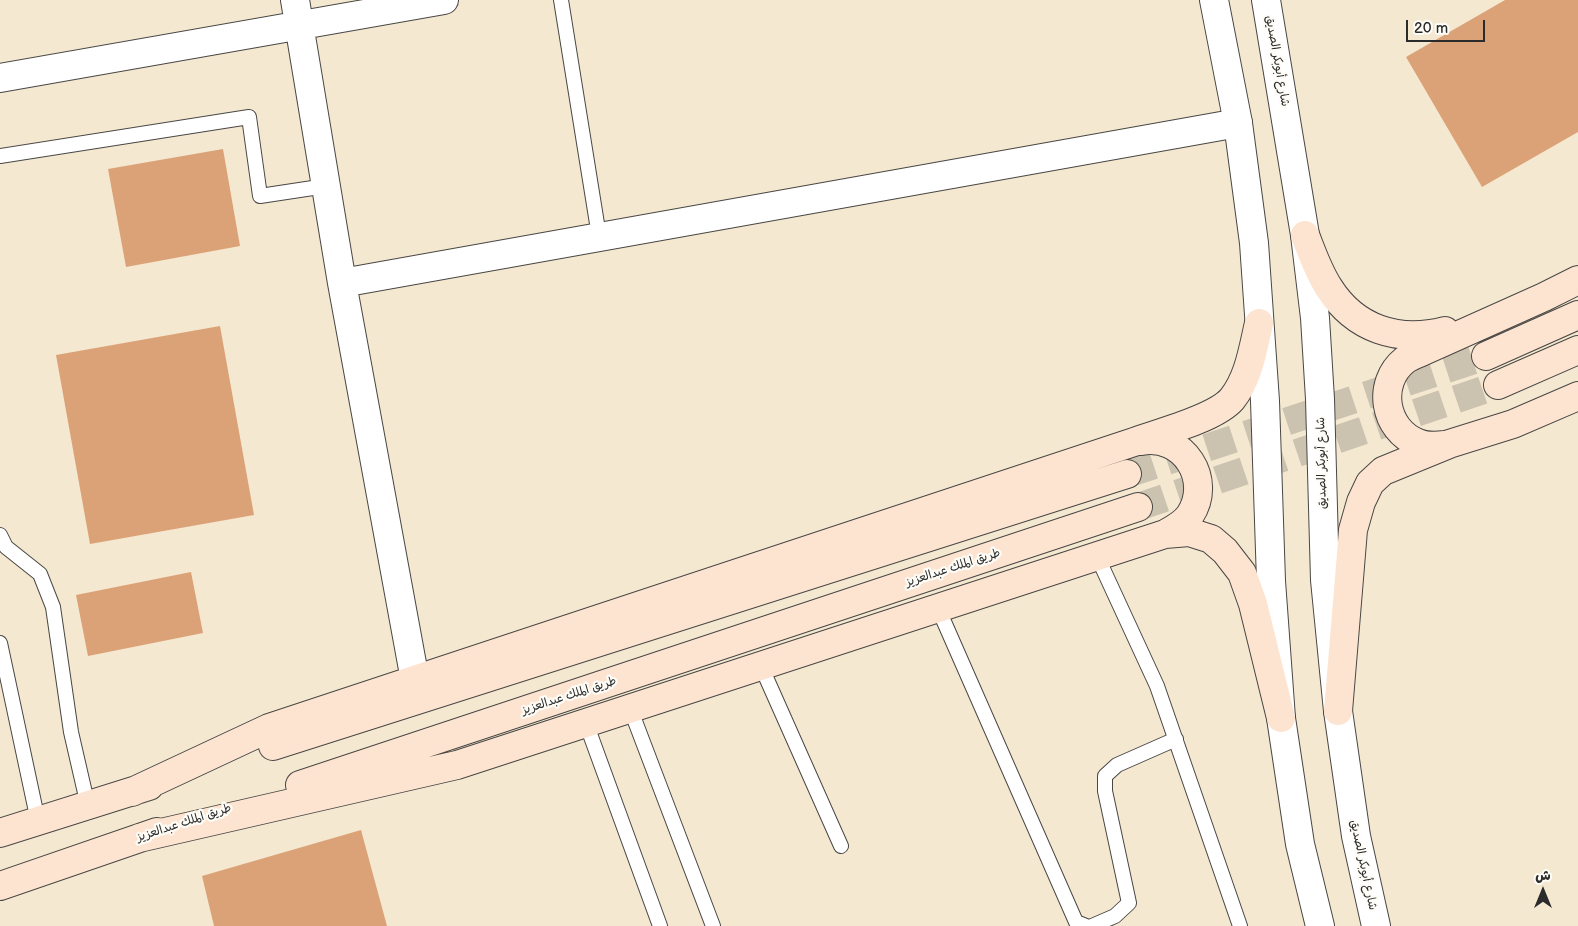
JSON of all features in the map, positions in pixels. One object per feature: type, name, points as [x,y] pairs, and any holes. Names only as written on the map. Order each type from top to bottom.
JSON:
[{"type":"main road","points":[[1305,235],[1329,288],[1342,306],[1363,323],[1382,331],[1406,336],[1437,334],[1497,318]]},
{"type":"main road","points":[[1449,444],[1434,446],[1419,444],[1406,437],[1395,426],[1388,413],[1386,398],[1388,384],[1395,370],[1405,360],[1578,280]]},
{"type":"main road","points":[[1486,356],[1578,314]]},
{"type":"main road","points":[[132,792],[269,728],[1134,442],[1212,414],[1231,400],[1239,388],[1249,368],[1260,323]]},
{"type":"main road","points":[[1498,385],[1578,350]]},
{"type":"main road","points":[[1338,711],[1352,530],[1361,502],[1370,483],[1383,471],[1449,444],[1513,424],[1578,396]]},
{"type":"main road","points":[[140,838],[457,765],[1165,534],[1178,527],[1189,517],[1196,504],[1197,474],[1190,460],[1179,449],[1165,442],[1150,439],[1134,442]]},
{"type":"main road","points":[[0,833],[1127,474]]},
{"type":"main road","name":"طريق الملك عبدالعزيز","points":[[0,886],[1138,507]]},
{"type":"main road","points":[[1165,534],[1189,532],[1211,539],[1225,550],[1242,573],[1253,604],[1281,718]]},
{"type":"street","points":[[0,78],[297,13],[444,0]]},
{"type":"street","points":[[1214,0],[1238,123],[1254,243],[1265,401],[1271,582],[1281,718],[1300,844],[1320,926]]},
{"type":"street","name":"شارع أبوبكر الصديق","points":[[1266,0],[1305,235],[1314,318],[1320,399],[1325,580],[1338,711],[1356,836],[1376,926]]},
{"type":"street","points":[[297,13],[342,283],[414,680]]},
{"type":"street","points":[[342,283],[1238,123]]},
{"type":"lane","points":[[561,0],[600,236]]},
{"type":"lane","points":[[0,156],[249,117],[260,196],[326,186]]},
{"type":"lane","points":[[0,535],[6,547],[40,574],[53,607],[71,732],[88,806]]},
{"type":"lane","points":[[1097,556],[1157,686],[1240,926]]},
{"type":"lane","points":[[938,608],[1076,922],[1086,926]]},
{"type":"lane","points":[[0,643],[38,821]]},
{"type":"lane","points":[[761,666],[841,846]]},
{"type":"lane","points":[[630,708],[713,926]]},
{"type":"lane","points":[[586,723],[660,926]]},
{"type":"lane","points":[[1092,926],[1115,916],[1129,903],[1105,791],[1105,776],[1117,765],[1176,739]]},
{"type":"building","points":[[1505,0],[1578,0],[1578,132],[1482,187],[1406,57]]},
{"type":"building","points":[[223,149],[240,246],[126,267],[108,169]]},
{"type":"building","points":[[220,326],[254,515],[90,544],[56,355]]},
{"type":"building","points":[[191,572],[203,633],[88,656],[76,595]]},
{"type":"building","points":[[361,830],[387,926],[214,926],[202,876]]},
{"type":"tunnel","points":[[1127,474],[1486,356]]},
{"type":"tunnel","points":[[1138,507],[1498,385]]}]
